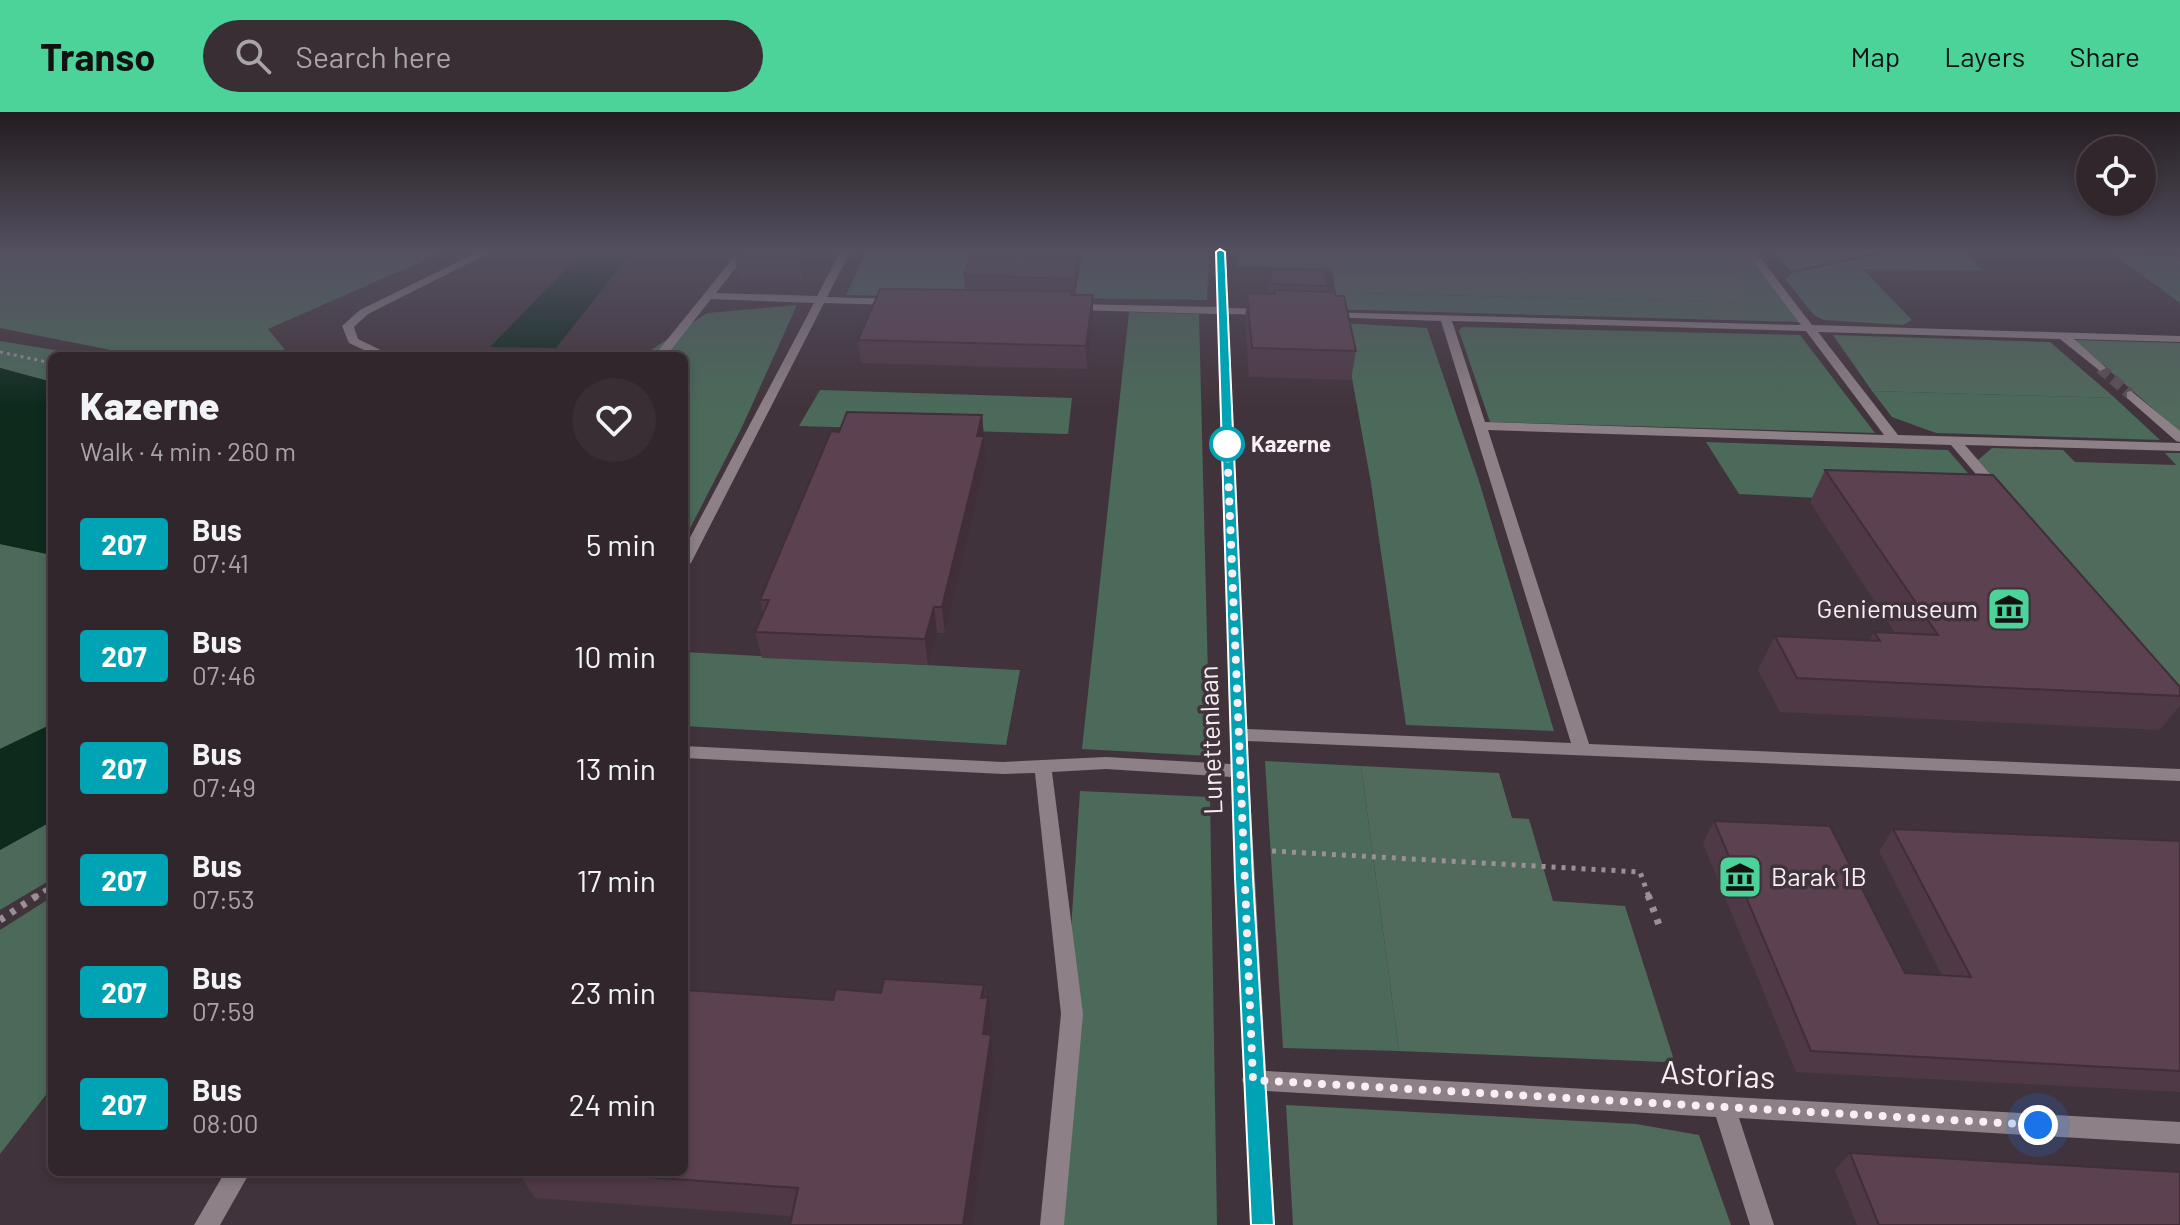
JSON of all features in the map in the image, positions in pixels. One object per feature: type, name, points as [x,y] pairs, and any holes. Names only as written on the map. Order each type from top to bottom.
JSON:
[{"type":"street","points":[[378,352],[353,341],[348,326],[364,312],[380,304]]},
{"type":"street","points":[[663,352],[703,304]]},
{"type":"street","points":[[688,555],[817,304]]},
{"type":"street","name":"Lunettenlaan","points":[[1222,304],[1253,1080],[1263,1225]]},
{"type":"street","points":[[1793,304],[1893,438]]},
{"type":"street","points":[[1056,306],[1283,313]]},
{"type":"street","points":[[1314,313],[2180,339]]},
{"type":"street","points":[[1446,318],[1582,750]]},
{"type":"street","points":[[2062,335],[2100,368]]},
{"type":"street","points":[[2131,395],[2180,438]]},
{"type":"street","points":[[1480,426],[2180,447]]},
{"type":"street","points":[[1955,441],[2006,500]]},
{"type":"street","points":[[1239,735],[2180,775]]},
{"type":"street","points":[[688,752],[1003,768],[1106,763],[1241,771]]},
{"type":"street","points":[[1043,767],[1072,1014],[1052,1225]]},
{"type":"street","name":"Astorias","points":[[1253,1080],[2180,1133]]},
{"type":"street","points":[[1724,1107],[1762,1225]]},
{"type":"street","points":[[206,1225],[236,1176]]},
{"type":"path","points":[[0,352],[48,362]]},
{"type":"path","points":[[1243,849],[1640,872],[1659,925]]},
{"type":"path","points":[[0,920],[48,889]]},
{"type":"shaded area","points":[[0,304],[325,304],[268,329],[287,352],[121,352],[0,328]]},
{"type":"shaded area","points":[[532,304],[591,304],[556,348],[490,347]]},
{"type":"shaded area","points":[[1338,304],[1361,304],[1362,310],[1339,310]]},
{"type":"shaded area","points":[[1361,304],[1787,304],[1801,322],[1362,310]]},
{"type":"shaded area","points":[[1805,304],[1897,304],[1912,320],[1903,325],[1824,320],[1814,315]]},
{"type":"shaded area","points":[[797,305],[742,427],[688,532],[688,352],[648,352],[707,313]]},
{"type":"shaded area","points":[[1129,312],[1199,314],[1210,756],[1082,749]]},
{"type":"shaded area","points":[[1342,323],[1427,328],[1479,481],[1554,731],[1406,725],[1371,483]]},
{"type":"shaded area","points":[[1462,327],[1800,335],[1875,433],[1490,422],[1459,331]]},
{"type":"shaded area","points":[[1833,335],[2050,342],[2115,398],[1872,391]]},
{"type":"shaded area","points":[[2074,340],[2180,343],[2180,432]]},
{"type":"shaded area","points":[[0,341],[66,352],[48,352],[48,381],[0,368]]},
{"type":"shaded area","points":[[0,368],[48,381],[48,554],[0,544]]},
{"type":"shaded area","points":[[820,390],[1072,398],[1068,434],[799,426]]},
{"type":"shaded area","points":[[1872,391],[2115,398],[2160,440],[1936,433],[1892,417]]},
{"type":"shaded area","points":[[1706,442],[1948,450],[1997,507],[1739,494]]},
{"type":"shaded area","points":[[1992,448],[2063,450],[2075,462],[2176,465],[2165,453],[2180,453],[2180,689],[1978,460]]},
{"type":"shaded area","points":[[0,544],[48,554],[48,726],[0,749]]},
{"type":"shaded area","points":[[688,652],[1020,670],[1006,745],[688,726]]},
{"type":"shaded area","points":[[48,726],[48,823],[0,850],[0,749]]},
{"type":"shaded area","points":[[1265,761],[1361,766],[1399,1051],[1283,1048]]},
{"type":"shaded area","points":[[1361,766],[1499,773],[1512,818],[1529,819],[1553,901],[1625,906],[1673,1057],[1664,1062],[1399,1051]]},
{"type":"shaded area","points":[[1080,791],[1210,797],[1217,1225],[1052,1225]]},
{"type":"shaded area","points":[[48,823],[48,881],[0,910],[0,850]]},
{"type":"shaded area","points":[[48,900],[48,1092],[0,1154],[0,930]]},
{"type":"shaded area","points":[[1286,1105],[1636,1124],[1699,1135],[1731,1225],[1293,1225]]},
{"type":"building","points":[[874,304],[1092,304],[1086,346],[858,340]]},
{"type":"building","points":[[1248,304],[1346,304],[1356,351],[1252,348]]},
{"type":"building","points":[[847,412],[982,415],[977,436],[984,436],[942,607],[934,607],[925,639],[755,632],[769,600],[760,600],[831,431],[839,432]]},
{"type":"building","points":[[1825,470],[1993,475],[2180,687],[2180,696],[1797,678],[1775,636],[1880,641],[1874,632],[1938,635]]},
{"type":"building","points":[[1714,821],[1830,826],[1905,973],[1971,977],[1893,829],[2180,841],[2180,1071],[1811,1051]]},
{"type":"building","points":[[884,979],[984,985],[981,998],[988,997],[983,1034],[991,1035],[963,1225],[790,1225],[798,1188],[632,1176],[688,1176],[688,990],[833,1000],[836,989],[881,993]]},
{"type":"building","points":[[1850,1153],[2180,1172],[2180,1225],[1879,1225]]},
{"type":"tunnel","points":[[2100,368],[2131,395]]},
{"type":"bus line","name":"207","points":[[1222,304],[1244,878],[1262,1225]]},
{"type":"place","name":"Kazerne","points":[[1227,444]]},
{"type":"place","name":"Geniemuseum","points":[[2009,609]]},
{"type":"place","name":"Barak 1B","points":[[1740,877]]},
{"type":"route","points":[[1227,444],[1253,1080],[2038,1125]]}]
